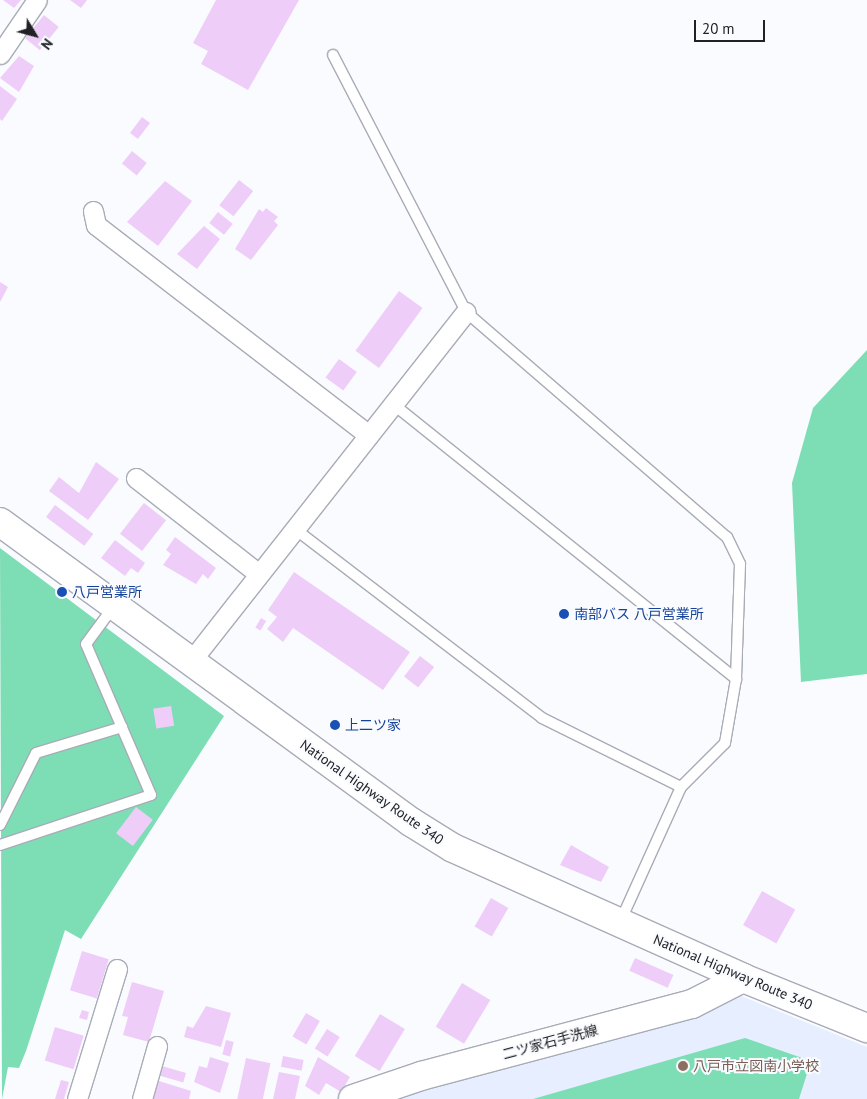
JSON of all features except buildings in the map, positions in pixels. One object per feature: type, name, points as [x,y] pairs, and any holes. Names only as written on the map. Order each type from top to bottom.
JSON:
[{"type":"main road","name":"National Highway Route 340","points":[[0,522],[436,838],[743,978],[867,1028]]},
{"type":"main road","name":"二ツ家石手洗線","points":[[353,1099],[421,1076],[692,1004],[743,978]]},
{"type":"street","points":[[3,41],[36,0]]},
{"type":"street","points":[[93,211],[96,224],[369,435]]},
{"type":"street","points":[[191,662],[466,312]]},
{"type":"street","points":[[136,478],[259,574]]},
{"type":"street","points":[[77,1099],[117,969]]},
{"type":"street","points":[[142,1099],[156,1046]]},
{"type":"lane","points":[[333,55],[466,312],[727,537],[740,564],[736,679],[725,742],[681,787],[620,923]]},
{"type":"lane","points":[[393,404],[736,679]]},
{"type":"lane","points":[[295,529],[542,718],[681,787]]},
{"type":"lane","points":[[0,845],[151,795],[86,644],[114,605]]},
{"type":"lane","points":[[0,826],[36,753],[122,727]]},
{"type":"shaded area","name":"八戸市立図南小学校","points":[[741,996],[867,1047],[867,1099],[384,1099],[720,1007]]},
{"type":"green space","points":[[867,350],[867,674],[801,682],[792,483],[813,408]]},
{"type":"green space","points":[[0,548],[224,716],[81,939],[65,930],[26,1051],[19,1068],[8,1067],[2,1099]]},
{"type":"green space","points":[[745,1038],[811,1061],[799,1099],[533,1099]]},
{"type":"place","name":"八戸営業所","points":[[62,592]]},
{"type":"place","name":"南部バス 八戸営業所","points":[[564,614]]},
{"type":"place","name":"上二ツ家","points":[[335,725]]},
{"type":"place","name":"八戸市立図南小学校","points":[[683,1066]]}]
